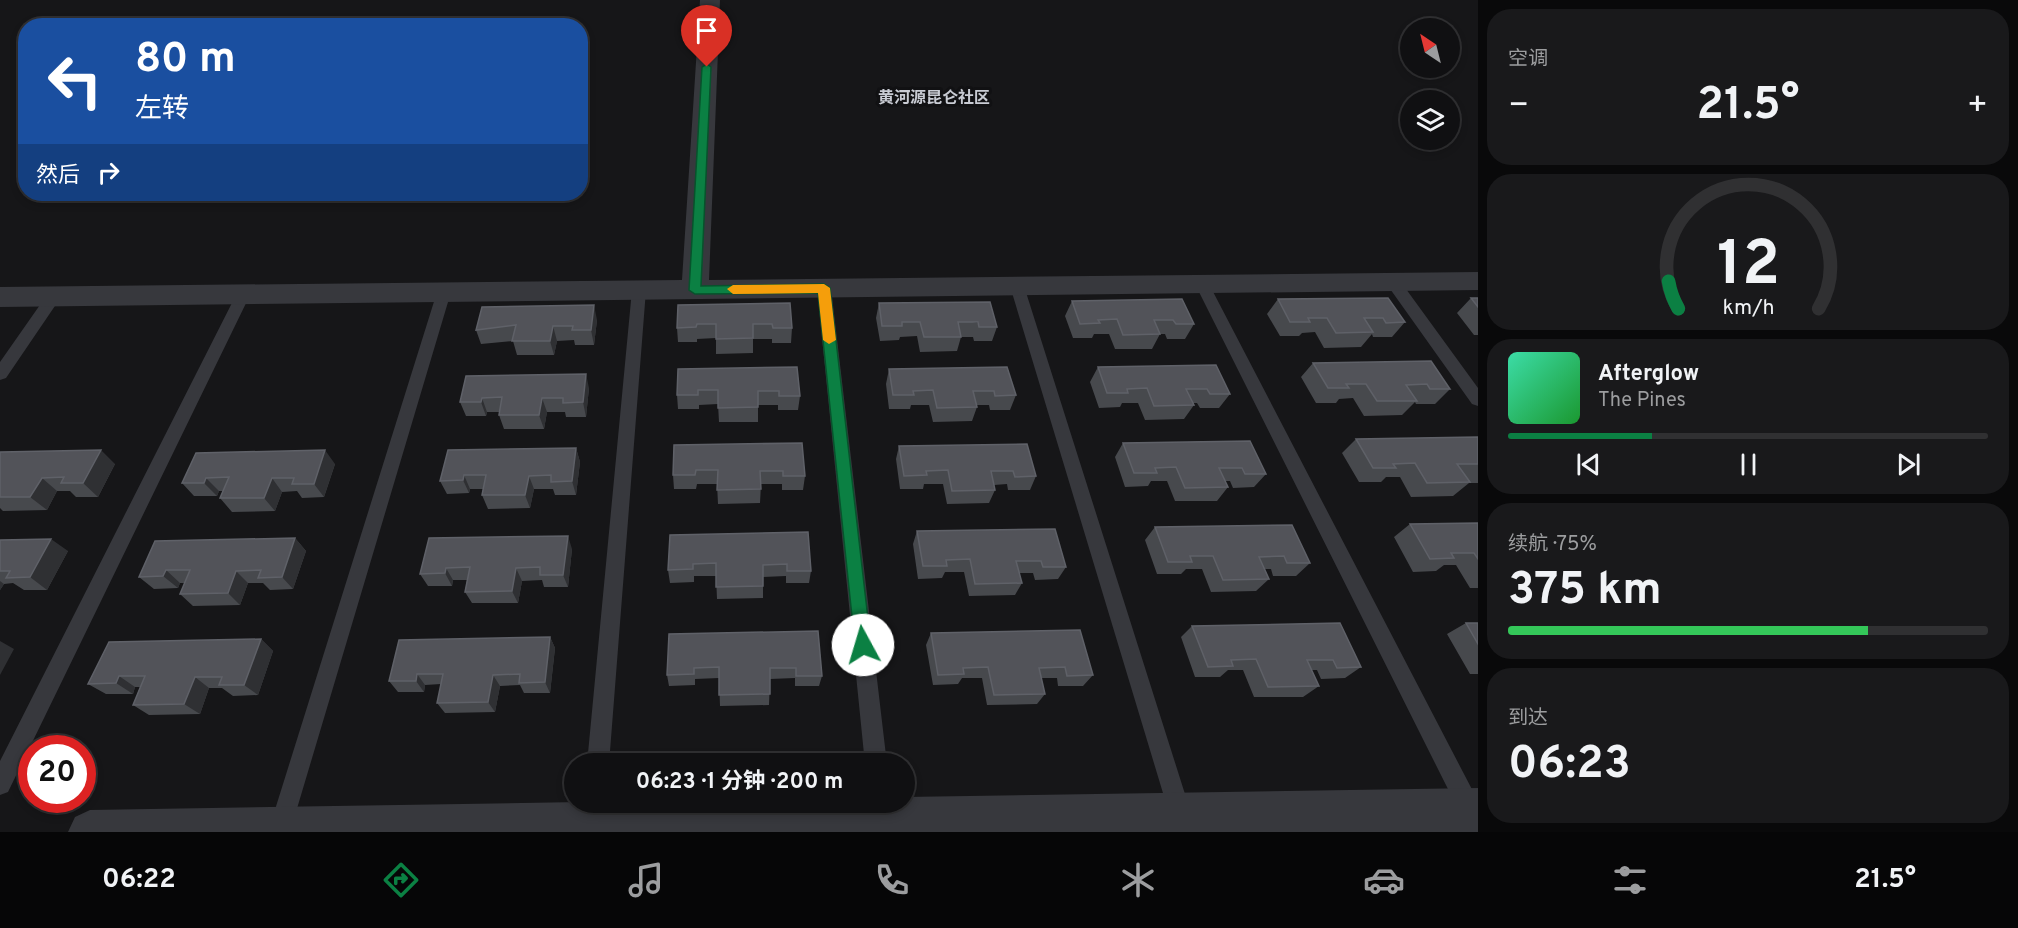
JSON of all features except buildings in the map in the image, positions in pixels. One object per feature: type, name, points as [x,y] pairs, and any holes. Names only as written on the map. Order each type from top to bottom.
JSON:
[{"type":"street","points":[[695,290],[710,0]]},
{"type":"street","points":[[0,297],[1478,281]]},
{"type":"street","points":[[915,811],[1180,814],[1474,810]]},
{"type":"street","points":[[90,832],[280,831],[594,813]]},
{"type":"lane","points":[[1393,282],[1478,400]]},
{"type":"lane","points":[[1202,284],[1474,810]]},
{"type":"lane","points":[[1017,286],[1180,814]]},
{"type":"lane","points":[[824,288],[875,753]]},
{"type":"lane","points":[[599,753],[639,290]]},
{"type":"lane","points":[[280,831],[444,292]]},
{"type":"lane","points":[[0,784],[243,295]]},
{"type":"lane","points":[[0,374],[54,297]]},
{"type":"slow traffic","points":[[733,289],[824,288],[829,340]]},
{"type":"district","name":"黄河源昆仑社区","points":[[934,99]]},
{"type":"route","points":[[707,67],[695,290],[824,288],[863,645]]}]
